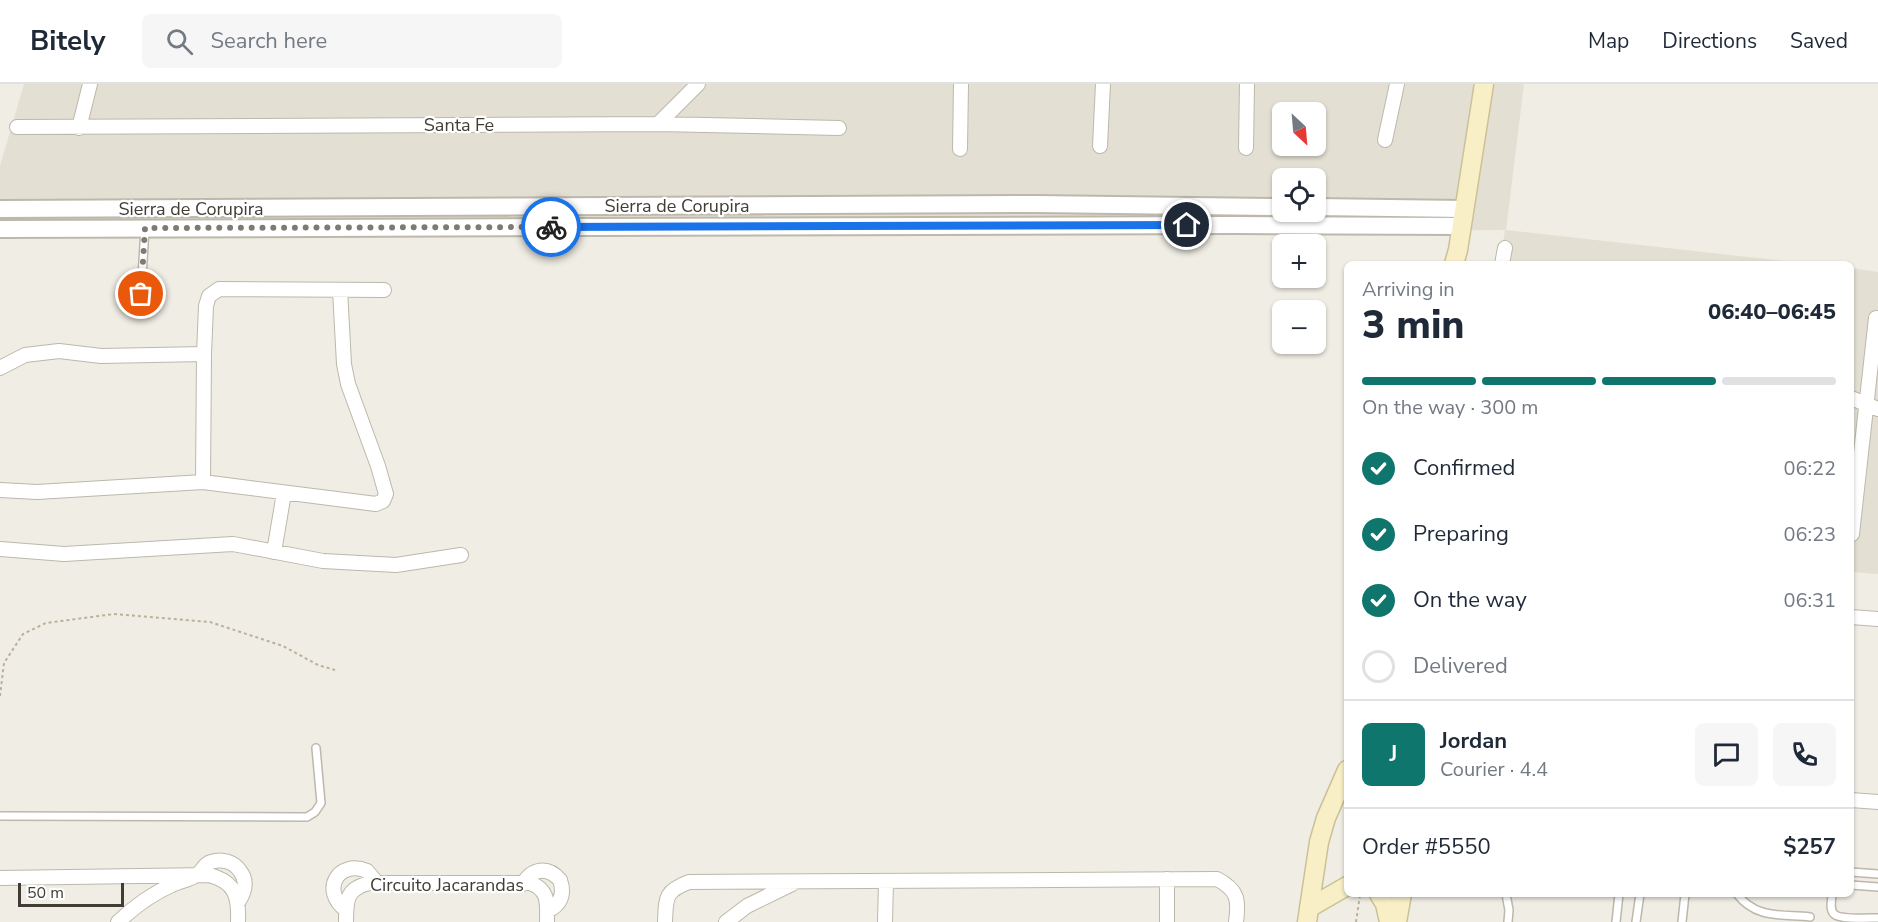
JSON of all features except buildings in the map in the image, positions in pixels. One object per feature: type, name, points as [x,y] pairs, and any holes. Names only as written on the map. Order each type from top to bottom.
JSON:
[{"type":"main road","points":[[1457,259],[1484,84]]},
{"type":"main road","points":[[1308,915],[1319,842],[1326,818],[1344,777]]},
{"type":"main road","points":[[1308,915],[1344,888]]},
{"type":"main road","points":[[1381,897],[1385,904],[1389,922]]},
{"type":"main road","points":[[1397,922],[1401,897]]},
{"type":"street","points":[[79,128],[90,84]]},
{"type":"street","points":[[658,124],[698,84]]},
{"type":"street","points":[[960,149],[961,84]]},
{"type":"street","points":[[1100,146],[1103,84]]},
{"type":"street","points":[[1246,148],[1247,84]]},
{"type":"street","points":[[1385,140],[1397,84]]},
{"type":"street","name":"Santa Fe","points":[[17,127],[658,124],[839,128]]},
{"type":"street","name":"Sierra de Corupira","points":[[0,209],[1023,204],[1272,207]]},
{"type":"street","points":[[1326,208],[1463,218]]},
{"type":"street","points":[[123,228],[124,209]]},
{"type":"street","name":"Sierra de Corupira","points":[[0,229],[1187,225],[1463,218]]},
{"type":"street","points":[[1503,261],[1505,248]]},
{"type":"street","points":[[203,482],[204,354],[206,306],[209,296],[219,289],[384,290]]},
{"type":"street","points":[[0,490],[37,492],[203,482],[376,504],[383,501],[386,494],[378,466],[348,384],[344,364],[340,290]]},
{"type":"street","points":[[1854,521],[1872,407],[1876,318]]},
{"type":"street","points":[[0,368],[25,355],[59,351],[101,356],[204,354]]},
{"type":"street","points":[[1854,399],[1872,407]]},
{"type":"street","points":[[273,552],[284,493]]},
{"type":"street","points":[[0,549],[64,554],[233,544],[323,561],[396,565],[461,555]]},
{"type":"street","points":[[1854,616],[1878,619]]},
{"type":"street","points":[[1854,800],[1878,802]]},
{"type":"street","points":[[118,922],[151,895],[197,875],[203,867],[220,860],[229,862],[243,874],[245,884],[244,893],[239,901],[238,922]]},
{"type":"street","points":[[346,916],[334,898],[333,891],[338,876],[344,870],[352,867],[367,871],[377,883]]},
{"type":"street","points":[[523,884],[533,872],[540,870],[548,870],[560,880],[563,887],[560,902],[547,917]]},
{"type":"street","points":[[0,878],[209,875],[224,881],[239,901]]},
{"type":"street","points":[[1167,879],[1167,922]]},
{"type":"street","points":[[665,922],[666,901],[674,888],[689,882],[1217,879],[1229,885],[1238,902],[1236,922]]},
{"type":"street","points":[[885,922],[886,882]]},
{"type":"street","name":"Circuito Jacarandas","points":[[346,916],[345,905],[354,889],[362,885],[377,883],[530,884],[542,890],[546,896],[547,917]]},
{"type":"street","points":[[726,922],[747,906],[793,883]]},
{"type":"lane","points":[[141,294],[145,228]]},
{"type":"lane","points":[[0,816],[307,818],[321,803],[316,748]]},
{"type":"lane","points":[[1854,872],[1878,874]]},
{"type":"lane","points":[[1854,885],[1878,887]]},
{"type":"lane","points":[[1507,897],[1508,922]]},
{"type":"lane","points":[[1616,922],[1619,897]]},
{"type":"lane","points":[[1636,922],[1640,897]]},
{"type":"lane","points":[[1682,922],[1685,897]]},
{"type":"lane","points":[[1740,897],[1752,909],[1762,912],[1810,917]]},
{"type":"lane","points":[[1832,897],[1831,908],[1834,914],[1840,917],[1878,918]]},
{"type":"path","points":[[0,696],[4,663],[23,634],[46,623],[114,614],[210,622],[283,646],[318,665],[335,670]]},
{"type":"path","points":[[1356,922],[1360,897]]},
{"type":"shaded area","points":[[24,84],[1524,84],[1506,230],[1784,261],[1500,261],[1505,230],[0,237],[0,166]]},
{"type":"shaded area","points":[[1854,268],[1878,272],[1878,574],[1854,572]]},
{"type":"way so far","points":[[141,294],[145,228],[551,227]]},
{"type":"route","points":[[551,227],[1187,225]]}]
